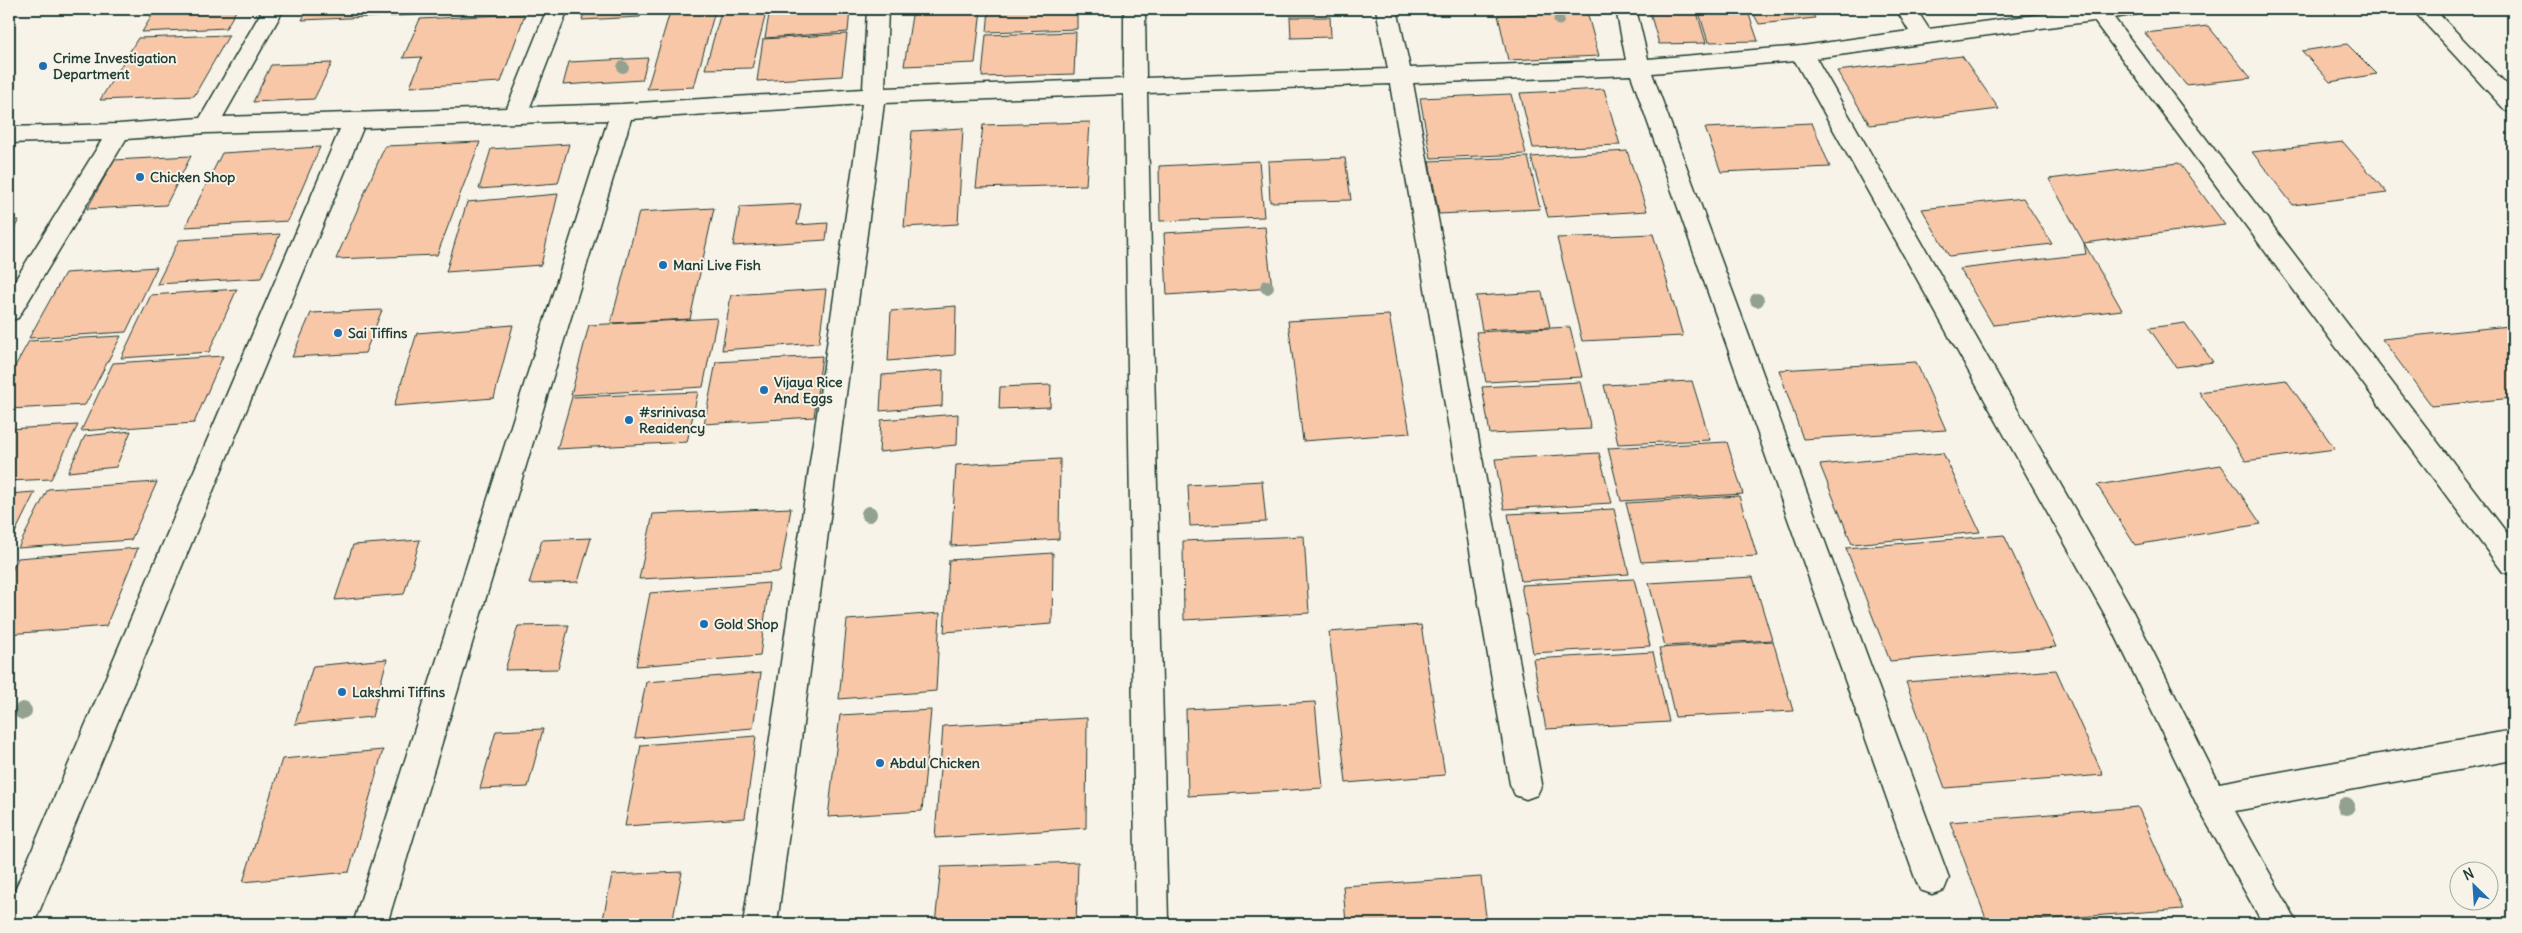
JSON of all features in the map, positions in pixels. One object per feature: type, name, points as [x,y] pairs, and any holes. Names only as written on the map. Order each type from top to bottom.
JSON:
[{"type":"street","points":[[207,125],[273,9]]},
{"type":"street","points":[[515,116],[557,9]]},
{"type":"street","points":[[760,924],[874,96],[877,9]]},
{"type":"street","points":[[1134,9],[1151,920]]},
{"type":"street","points":[[1386,9],[1400,74],[1526,784]]},
{"type":"street","points":[[1626,9],[1639,66],[1932,878]]},
{"type":"street","points":[[1906,9],[1923,36]]},
{"type":"street","points":[[9,135],[120,132],[207,125],[354,122],[622,112],[874,96],[1639,66],[1802,52],[2098,11],[2129,9]]},
{"type":"street","points":[[2422,9],[2513,105]]},
{"type":"street","points":[[2098,11],[2513,563]]},
{"type":"street","points":[[1802,52],[2119,613],[2211,800],[2281,924]]},
{"type":"street","points":[[370,924],[622,112]]},
{"type":"street","points":[[17,924],[354,122]]},
{"type":"street","points":[[9,311],[120,132]]},
{"type":"street","points":[[2211,800],[2513,745]]},
{"type":"building","points":[[156,9],[237,9],[226,28],[142,32]]},
{"type":"building","points":[[308,9],[419,9],[416,15],[302,20]]},
{"type":"building","points":[[585,9],[642,9],[640,17],[582,20]]},
{"type":"building","points":[[722,9],[767,9],[752,68],[705,69]]},
{"type":"building","points":[[770,9],[850,9],[848,32],[765,38]]},
{"type":"building","points":[[913,9],[981,9],[975,63],[904,66]]},
{"type":"building","points":[[989,9],[1077,9],[1077,29],[987,32]]},
{"type":"building","points":[[1168,9],[1210,9],[1210,10],[1169,12]]},
{"type":"building","points":[[1649,9],[1696,9],[1706,43],[1659,44]]},
{"type":"building","points":[[1698,9],[1747,9],[1758,41],[1708,42]]},
{"type":"building","points":[[1763,9],[1810,9],[1815,18],[1759,24],[1753,13],[1764,12]]},
{"type":"building","points":[[715,11],[694,87],[647,89],[670,12]]},
{"type":"building","points":[[1587,12],[1599,56],[1508,60],[1498,15]]},
{"type":"building","points":[[525,14],[501,82],[410,87],[422,57],[403,58],[420,19]]},
{"type":"building","points":[[1290,17],[1330,17],[1331,37],[1291,38]]},
{"type":"building","points":[[2208,26],[2251,78],[2186,85],[2145,33]]},
{"type":"building","points":[[1076,32],[1074,74],[982,77],[986,35]]},
{"type":"building","points":[[847,34],[842,76],[757,81],[763,39]]},
{"type":"building","points":[[229,35],[194,96],[100,100],[138,38]]},
{"type":"building","points":[[2347,44],[2377,74],[2330,82],[2302,51]]},
{"type":"building","points":[[1962,56],[1999,109],[1870,125],[1837,71]]},
{"type":"building","points":[[648,58],[642,80],[563,85],[569,62]]},
{"type":"building","points":[[332,63],[314,99],[253,102],[271,65]]},
{"type":"building","points":[[1604,89],[1620,145],[1533,148],[1520,93]]},
{"type":"building","points":[[1511,94],[1526,154],[1431,158],[1420,98]]},
{"type":"building","points":[[1090,122],[1086,185],[976,188],[983,125]]},
{"type":"building","points":[[1812,123],[1830,167],[1721,172],[1705,128]]},
{"type":"building","points":[[963,128],[958,224],[904,227],[912,131]]},
{"type":"building","points":[[480,142],[437,255],[336,259],[385,146]]},
{"type":"building","points":[[2343,142],[2387,193],[2293,205],[2252,152]]},
{"type":"building","points":[[569,144],[558,183],[479,189],[491,149]]},
{"type":"building","points":[[320,147],[288,221],[185,227],[222,153]]},
{"type":"building","points":[[1627,151],[1647,211],[1548,217],[1531,157]]},
{"type":"building","points":[[191,156],[166,205],[87,209],[114,160]]},
{"type":"building","points":[[1528,157],[1540,209],[1439,214],[1429,161]]},
{"type":"building","points":[[1345,158],[1351,200],[1270,202],[1268,161]]},
{"type":"building","points":[[1259,161],[1264,217],[1160,221],[1159,166]]},
{"type":"building","points":[[2179,163],[2225,225],[2084,243],[2049,179]]},
{"type":"building","points":[[558,194],[541,265],[446,272],[467,202]]},
{"type":"building","points":[[2023,198],[2052,244],[1949,256],[1922,209]]},
{"type":"building","points":[[801,204],[797,225],[828,223],[826,240],[733,246],[740,207]]},
{"type":"building","name":"Mani Live Fish","points":[[714,208],[690,319],[611,323],[639,212]]},
{"type":"building","points":[[19,220],[9,237],[9,221]]},
{"type":"building","points":[[1265,227],[1272,288],[1167,295],[1164,233]]},
{"type":"building","points":[[280,234],[261,278],[157,284],[179,240]]},
{"type":"building","points":[[1653,234],[1683,336],[1582,341],[1557,238]]},
{"type":"building","points":[[2084,243],[2122,310],[1993,325],[1960,269],[2086,254]]},
{"type":"building","points":[[157,267],[126,332],[29,338],[65,273]]},
{"type":"building","points":[[237,289],[209,352],[121,358],[151,295]]},
{"type":"building","points":[[826,289],[819,343],[722,350],[731,295]]},
{"type":"building","points":[[1542,292],[1550,327],[1482,330],[1476,296]]},
{"type":"building","points":[[956,306],[955,355],[888,361],[891,311]]},
{"type":"building","name":"Sai Tiffins","points":[[382,310],[365,353],[292,357],[311,313]]},
{"type":"building","points":[[1389,315],[1410,433],[1303,441],[1288,321]]},
{"type":"building","points":[[717,318],[703,387],[571,395],[589,325]]},
{"type":"building","points":[[2185,323],[2213,362],[2176,367],[2149,328]]},
{"type":"building","points":[[513,325],[494,398],[394,406],[417,333]]},
{"type":"building","points":[[2509,326],[2513,331],[2513,398],[2432,406],[2382,339]]},
{"type":"building","points":[[1570,327],[1582,377],[1486,382],[1476,332]]},
{"type":"building","points":[[121,336],[85,405],[9,409],[9,377],[29,341]]},
{"type":"building","points":[[223,356],[194,423],[81,431],[113,363]]},
{"type":"building","name":"Vijaya Rice And Eggs","points":[[822,356],[814,417],[704,424],[716,362]]},
{"type":"building","points":[[1916,362],[1946,430],[1803,439],[1779,370]]},
{"type":"building","points":[[943,370],[942,406],[880,411],[882,375]]},
{"type":"building","points":[[2286,380],[2335,449],[2246,461],[2199,392]]},
{"type":"building","points":[[1692,381],[1710,440],[1618,444],[1604,385]]},
{"type":"building","points":[[1580,382],[1591,429],[1490,434],[1482,387]]},
{"type":"building","points":[[1051,385],[1050,407],[999,409],[1000,387]]},
{"type":"building","name":"#srinivasa Reaidency","points":[[698,392],[687,442],[557,449],[572,397]]},
{"type":"building","points":[[958,414],[957,445],[879,452],[881,420]]},
{"type":"building","points":[[78,425],[51,479],[9,481],[9,429]]},
{"type":"building","points":[[131,431],[116,467],[68,472],[85,436]]},
{"type":"building","points":[[1727,442],[1743,494],[1621,501],[1608,448]]},
{"type":"building","points":[[1599,453],[1612,503],[1504,509],[1495,459]]},
{"type":"building","points":[[1943,453],[1980,532],[1852,544],[1820,465]]},
{"type":"building","points":[[1060,459],[1059,539],[951,546],[956,465]]},
{"type":"building","points":[[2221,465],[2261,524],[2135,545],[2097,485]]},
{"type":"building","points":[[1262,481],[1266,522],[1190,526],[1188,485]]},
{"type":"building","points":[[157,482],[131,540],[18,548],[48,489]]},
{"type":"building","points":[[35,492],[9,545],[9,494]]},
{"type":"building","points":[[1739,496],[1757,556],[1641,562],[1626,503]]},
{"type":"building","points":[[791,508],[780,572],[639,579],[653,514]]},
{"type":"building","points":[[1614,509],[1629,574],[1521,581],[1508,514]]},
{"type":"building","points":[[2004,535],[2056,647],[1890,661],[1846,548]]},
{"type":"building","points":[[1304,536],[1309,613],[1184,620],[1183,541]]},
{"type":"building","points":[[591,538],[578,582],[529,584],[542,540]]},
{"type":"building","points":[[420,540],[404,594],[335,600],[353,545]]},
{"type":"building","points":[[138,548],[106,626],[9,634],[9,576],[18,558]]},
{"type":"building","points":[[1053,553],[1052,624],[944,632],[949,560]]},
{"type":"building","points":[[1753,577],[1772,640],[1665,646],[1649,583]]},
{"type":"building","points":[[1634,579],[1650,646],[1533,653],[1521,585]]},
{"type":"building","name":"Gold Shop","points":[[769,583],[760,656],[636,666],[650,593]]},
{"type":"building","points":[[940,613],[936,691],[839,699],[847,620]]},
{"type":"building","points":[[569,625],[558,669],[505,670],[518,626]]},
{"type":"building","points":[[1421,625],[1445,775],[1346,783],[1329,632]]},
{"type":"building","points":[[1773,641],[1793,711],[1675,717],[1659,648]]},
{"type":"building","points":[[1653,652],[1669,722],[1546,729],[1533,659]]},
{"type":"building","name":"Lakshmi Tiffins","points":[[387,659],[372,717],[295,724],[313,666]]},
{"type":"building","points":[[2056,670],[2103,775],[1945,788],[1906,682]]},
{"type":"building","points":[[761,673],[753,728],[635,738],[646,682]]},
{"type":"building","points":[[1315,702],[1323,788],[1188,796],[1186,709]]},
{"type":"building","name":"Abdul Chicken","points":[[931,710],[922,811],[828,817],[840,715]]},
{"type":"building","points":[[1087,718],[1086,828],[935,838],[943,726]]},
{"type":"building","points":[[543,729],[528,787],[480,789],[496,731]]},
{"type":"building","points":[[756,736],[745,818],[625,826],[641,745]]},
{"type":"building","points":[[383,750],[349,872],[243,882],[282,759]]},
{"type":"building","points":[[2138,807],[2183,909],[1988,924],[1950,822]]},
{"type":"building","points":[[1078,862],[1076,924],[935,924],[941,867]]},
{"type":"building","points":[[682,872],[672,924],[602,924],[612,875]]},
{"type":"building","points":[[1481,877],[1487,924],[1346,924],[1343,886]]},
{"type":"place","name":"Crime Investigation Department","points":[[43,66]]},
{"type":"place","name":"Chicken Shop","points":[[140,177]]},
{"type":"place","name":"Mani Live Fish","points":[[663,265]]},
{"type":"place","name":"Sai Tiffins","points":[[338,333]]},
{"type":"place","name":"Vijaya Rice And Eggs","points":[[764,390]]},
{"type":"place","name":"#srinivasa Reaidency","points":[[629,420]]},
{"type":"place","name":"Gold Shop","points":[[704,624]]},
{"type":"place","name":"Lakshmi Tiffins","points":[[342,692]]},
{"type":"place","name":"Abdul Chicken","points":[[880,763]]}]
